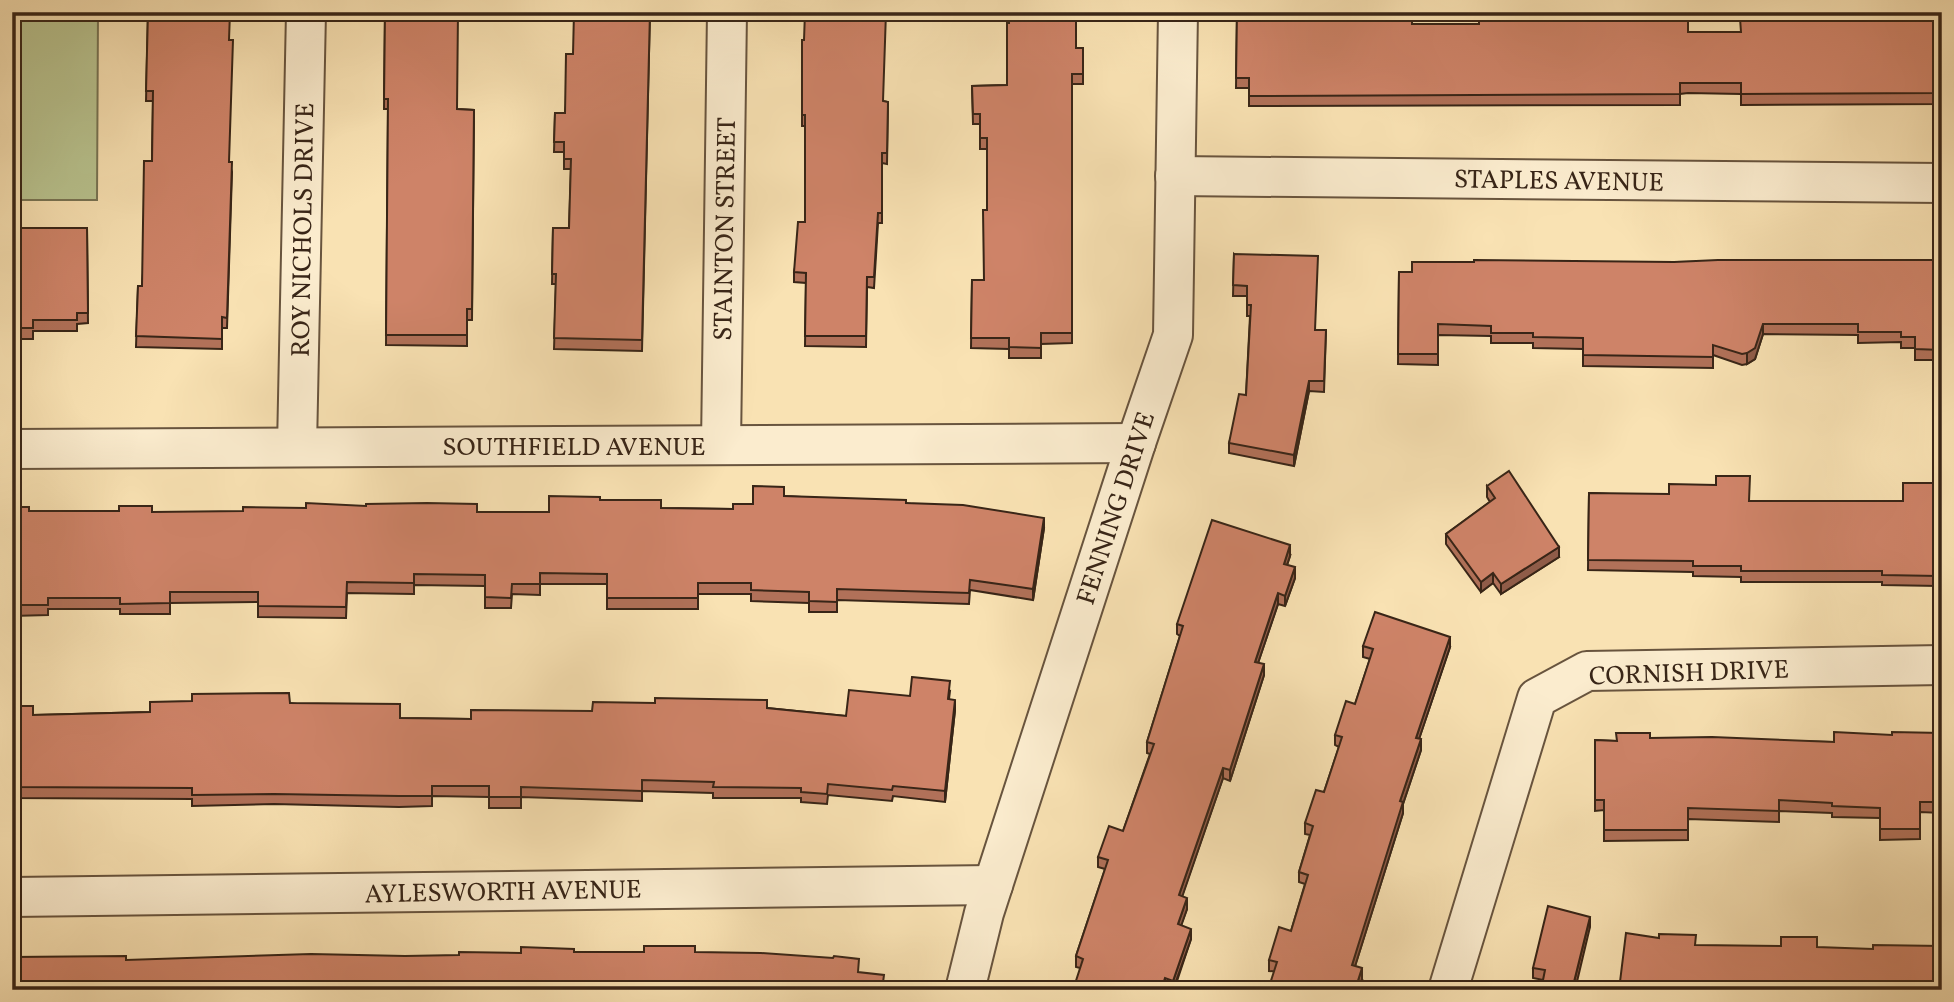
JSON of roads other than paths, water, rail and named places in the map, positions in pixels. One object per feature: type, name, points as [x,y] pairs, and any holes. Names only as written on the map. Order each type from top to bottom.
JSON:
[{"type":"street","name":"ROY NICHOLS DRIVE","points":[[297,447],[306,12]]},
{"type":"street","name":"STAINTON STREET","points":[[721,445],[727,12]]},
{"type":"street","name":"FENNING DRIVE","points":[[965,990],[993,885],[1173,335],[1178,12]]},
{"type":"street","name":"STAPLES AVENUE","points":[[1175,176],[1942,183]]},
{"type":"street","name":"SOUTHFIELD AVENUE","points":[[12,449],[1136,443]]},
{"type":"street","name":"CORNISH DRIVE","points":[[1448,990],[1537,698],[1587,671],[1942,665]]},
{"type":"street","name":"AYLESWORTH AVENUE","points":[[12,897],[993,885]]}]
